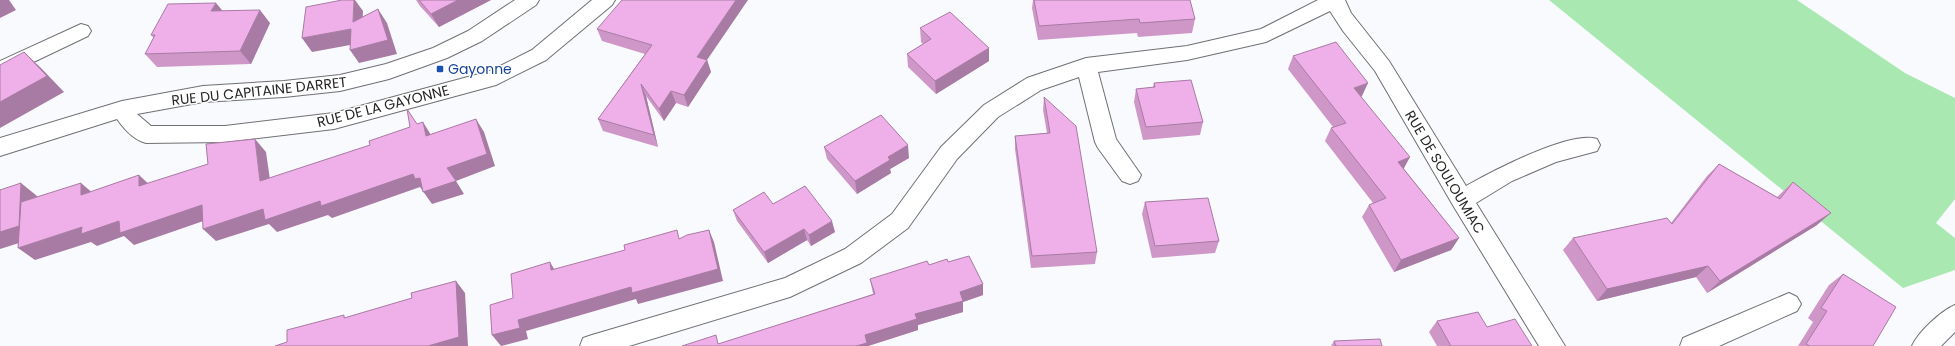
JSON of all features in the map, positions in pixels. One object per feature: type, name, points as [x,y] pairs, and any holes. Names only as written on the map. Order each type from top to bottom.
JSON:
[{"type":"street","name":"RUE DU CAPITAINE DARRET","points":[[0,147],[122,109],[203,94],[284,89],[340,83],[389,71],[440,53],[475,36],[529,0]]},
{"type":"street","name":"RUE DE LA GAYONNE","points":[[122,109],[129,120],[146,135],[225,134],[334,121],[496,77],[539,55],[605,0]]},
{"type":"street","points":[[592,346],[790,287],[853,256],[900,221],[949,152],[990,111],[1034,84],[1086,66],[1187,52],[1266,35],[1335,0]]},
{"type":"street","name":"RUE DE SOULOUMIAC","points":[[1335,0],[1339,13],[1379,62],[1552,346]]},
{"type":"street","points":[[0,70],[81,31]]},
{"type":"street","points":[[1086,66],[1106,142],[1130,175]]},
{"type":"street","points":[[1462,200],[1504,175],[1551,155],[1589,145]]},
{"type":"street","points":[[1692,346],[1789,304]]},
{"type":"street","points":[[1924,346],[1955,316]]},
{"type":"green space","points":[[1549,0],[1797,0],[1905,73],[1955,98],[1955,199],[1936,223],[1955,238],[1955,270],[1903,288]]},
{"type":"building","points":[[342,0],[354,0],[353,22],[378,9],[388,40],[350,50],[351,29],[302,38],[306,7]]},
{"type":"building","points":[[419,0],[458,0],[431,14]]},
{"type":"building","points":[[622,0],[736,0],[697,57],[707,60],[684,95],[671,91],[659,109],[641,84],[654,135],[598,119],[652,45],[597,29]]},
{"type":"building","points":[[1034,0],[1190,0],[1195,19],[1140,23],[1139,19],[1039,26]]},
{"type":"building","points":[[216,3],[211,11],[260,10],[240,51],[145,54],[155,35],[151,35],[168,4]]},
{"type":"building","points":[[950,12],[989,48],[935,81],[907,54],[931,39],[920,28]]},
{"type":"building","points":[[1336,42],[1368,83],[1354,88],[1410,157],[1398,162],[1459,238],[1401,260],[1369,205],[1386,198],[1331,128],[1346,123],[1293,56]]},
{"type":"building","points":[[24,52],[47,76],[0,102],[0,65]]},
{"type":"building","points":[[1191,80],[1203,122],[1146,127],[1136,89],[1155,87],[1154,83]]},
{"type":"building","points":[[1044,97],[1076,126],[1097,252],[1032,256],[1015,136],[1050,133]]},
{"type":"building","points":[[407,109],[417,124],[423,122],[426,136],[476,119],[487,154],[447,168],[456,181],[423,192],[420,178],[415,179],[413,174],[321,206],[320,201],[265,220],[263,209],[203,229],[202,205],[120,233],[119,221],[81,234],[82,227],[18,248],[21,202],[81,183],[81,195],[139,175],[139,186],[208,164],[206,144],[255,139],[260,181],[370,145],[369,141],[410,127]]},
{"type":"building","points":[[881,115],[908,145],[888,157],[890,160],[855,181],[824,147]]},
{"type":"building","points":[[1719,164],[1780,199],[1793,182],[1831,213],[1720,281],[1708,266],[1607,289],[1573,238],[1667,218],[1672,224]]},
{"type":"building","points":[[21,183],[19,226],[0,232],[0,190]]},
{"type":"building","points":[[805,186],[832,221],[809,235],[804,229],[764,252],[733,210],[764,192],[773,204]]},
{"type":"building","points":[[1208,198],[1219,241],[1155,246],[1145,202]]},
{"type":"building","points":[[677,230],[679,239],[687,235],[709,230],[718,269],[632,293],[631,287],[518,320],[520,328],[492,335],[490,305],[513,298],[511,274],[550,262],[551,270],[625,250],[624,245]]},
{"type":"building","points":[[969,256],[983,284],[960,292],[963,301],[915,314],[917,319],[865,335],[867,343],[856,346],[682,346],[716,335],[718,344],[875,294],[870,279],[927,261],[929,265],[947,259],[948,262]]},
{"type":"building","points":[[1843,274],[1896,307],[1873,346],[1810,346],[1806,344],[1827,311],[1821,308]]},
{"type":"building","points":[[456,281],[459,337],[428,346],[275,346],[287,342],[287,330],[344,315],[344,318],[412,298],[411,293]]},
{"type":"building","points":[[1478,312],[1487,327],[1515,319],[1532,346],[1451,346],[1437,321]]},
{"type":"building","points":[[1380,339],[1382,346],[1336,346],[1334,341]]},
{"type":"place","name":"Gayonne","points":[[440,69]]}]
